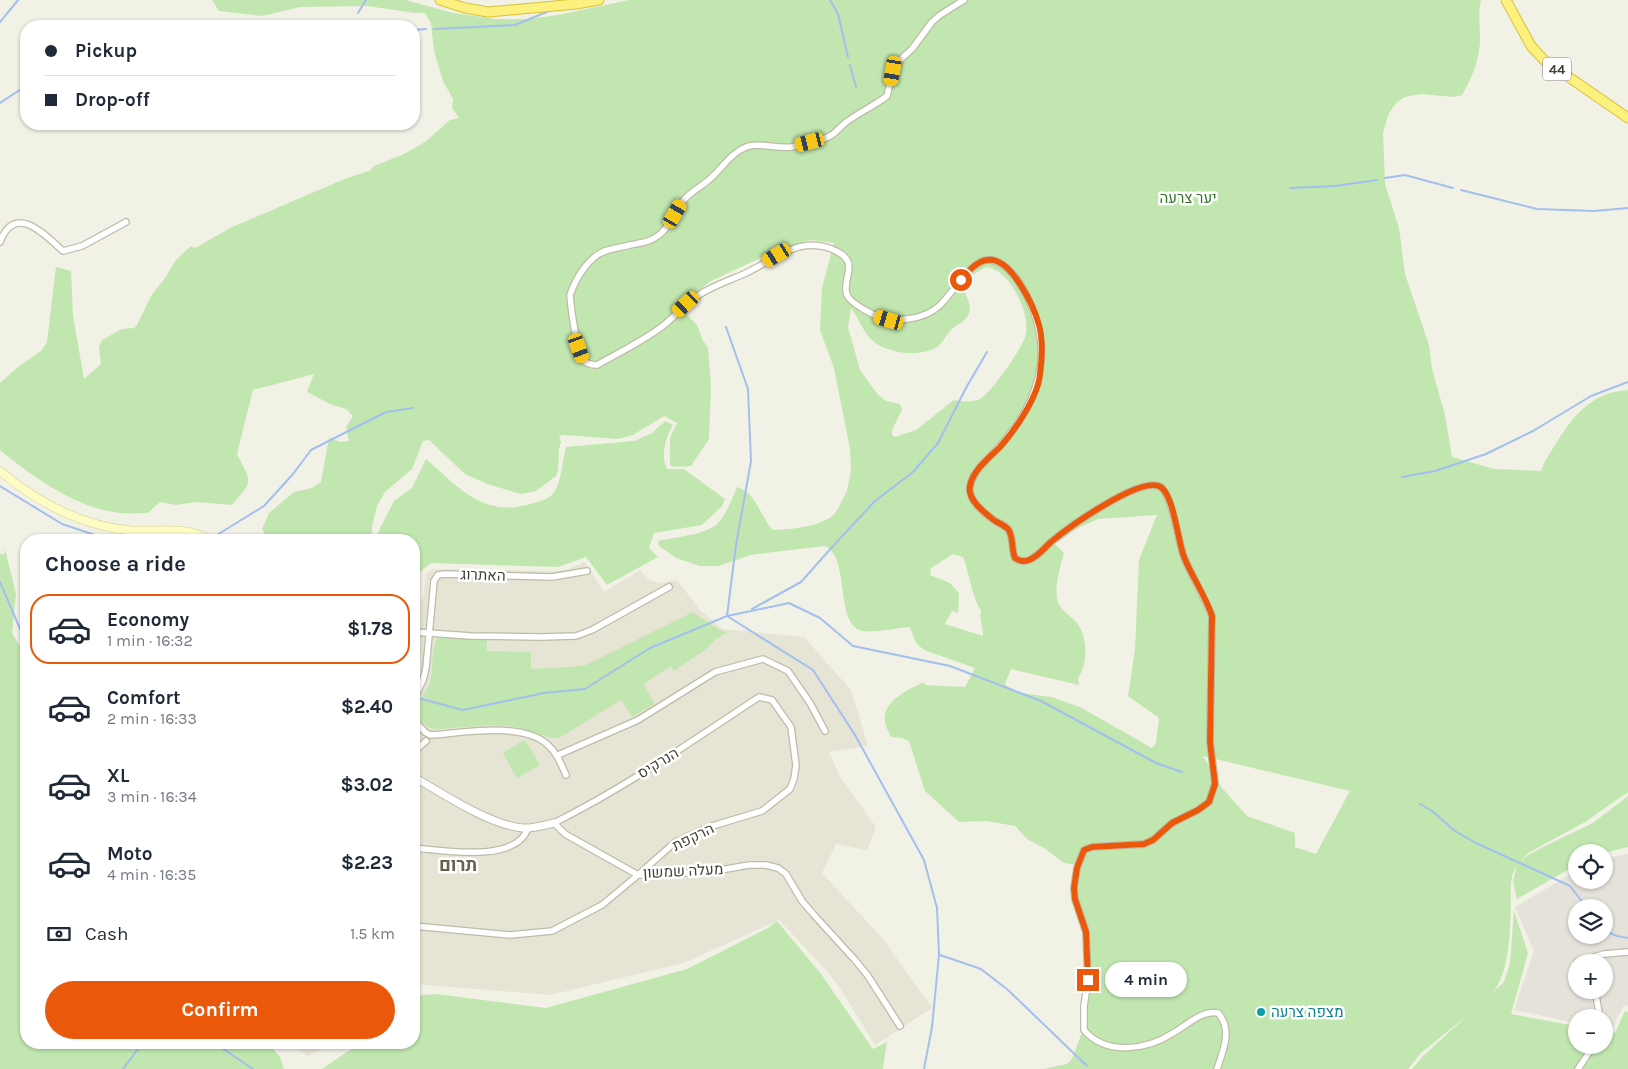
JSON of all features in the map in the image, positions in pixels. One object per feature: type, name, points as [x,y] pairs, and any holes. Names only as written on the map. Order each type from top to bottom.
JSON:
[{"type":"highway","points":[[440,0],[465,8],[488,12],[550,7],[599,0]]},
{"type":"highway","name":"44","points":[[1506,0],[1531,46],[1544,60],[1628,118]]},
{"type":"main road","points":[[0,471],[23,489],[70,515],[90,523],[128,531],[185,531],[199,534]]},
{"type":"street","points":[[964,0],[932,22],[912,49],[902,58],[893,71],[887,96],[846,123],[834,134],[794,147],[780,148],[756,145],[746,147],[729,158],[712,178],[682,202],[660,235],[652,240],[606,250],[595,256],[586,266],[570,295],[579,348],[583,360],[588,364],[597,365],[661,328],[695,297],[794,248],[812,246],[827,248],[839,253],[846,259],[848,264],[847,296],[852,302],[879,317],[889,320],[913,319],[926,315],[939,306],[954,290],[967,271],[986,260],[994,260],[1005,266],[1020,284],[1039,326],[1041,347],[1040,376],[1034,394],[1017,423],[1001,446],[974,475],[970,486],[970,496],[993,520],[1008,529],[1012,536],[1011,551],[1015,558],[1022,562],[1030,560],[1052,541],[1102,506],[1134,490],[1148,485],[1158,486],[1163,489],[1169,499],[1184,557],[1212,616],[1210,742],[1215,784],[1209,802],[1198,810],[1172,823],[1153,840],[1144,844],[1092,847],[1084,850],[1079,859],[1074,894],[1086,932],[1088,980],[1084,1006],[1084,1030],[1091,1039],[1100,1044],[1127,1048],[1154,1042],[1172,1034],[1209,1012],[1218,1013],[1222,1018],[1226,1037],[1217,1069]]},
{"type":"street","points":[[0,242],[3,235],[14,225],[24,223],[36,227],[63,250],[75,249],[126,222]]},
{"type":"street","name":"האתרוג","points":[[430,633],[434,581],[438,575],[552,577],[587,570]]},
{"type":"street","points":[[420,632],[541,637],[576,636],[592,630],[670,587]]},
{"type":"street","points":[[420,686],[426,668],[430,633]]},
{"type":"street","points":[[558,756],[638,720],[715,672],[763,659],[788,671],[810,703],[825,731]]},
{"type":"street","name":"הנרקיס","points":[[554,823],[592,803],[671,755],[759,697]]},
{"type":"street","name":"הרקפת","points":[[420,927],[510,935],[552,931],[602,904],[674,843],[709,828],[762,811],[790,790],[796,765],[791,726],[772,700],[759,697]]},
{"type":"street","points":[[420,727],[430,734],[495,731],[523,733],[547,744],[558,756],[566,775]]},
{"type":"street","points":[[420,746],[426,741]]},
{"type":"street","points":[[420,780],[461,804],[513,827],[528,828],[554,823]]},
{"type":"street","name":"מעלה שמשון","points":[[554,823],[574,839],[638,875],[709,872],[749,865],[766,865],[778,868],[786,874],[802,901],[868,976],[900,1026]]},
{"type":"street","points":[[420,848],[482,853],[494,851],[515,842],[527,832],[528,828]]},
{"type":"street","points":[[1604,954],[1628,952]]},
{"type":"street","points":[[1578,1069],[1588,1054]]},
{"type":"shaded area","name":"תרום","points":[[585,562],[604,592],[640,570],[649,580],[659,583],[677,580],[700,610],[722,629],[804,637],[851,690],[868,746],[829,752],[841,778],[876,827],[867,850],[836,844],[822,873],[883,939],[932,1008],[875,1045],[842,991],[826,970],[779,920],[684,963],[550,995],[420,984],[420,599],[423,599],[426,574],[433,569],[566,570]]},
{"type":"shaded area","points":[[1628,854],[1628,1006],[1624,1005],[1613,1026],[1613,1009],[1568,1009],[1568,1021],[1514,1010],[1534,951],[1515,907],[1568,876],[1568,889],[1613,889],[1613,857]]},
{"type":"shaded area","points":[[297,1049],[321,1049],[308,1056]]},
{"type":"green space","name":"יער צרעה","points":[[212,0],[406,0],[453,13],[496,19],[529,19],[629,0],[1481,0],[1478,57],[1473,73],[1462,95],[1454,97],[1421,94],[1405,97],[1396,103],[1388,115],[1383,133],[1385,184],[1399,228],[1405,274],[1429,345],[1432,369],[1445,415],[1452,457],[1494,469],[1541,471],[1560,437],[1577,414],[1599,398],[1628,390],[1628,792],[1585,822],[1528,853],[1519,863],[1528,855],[1593,823],[1628,796],[1628,847],[1613,851],[1613,844],[1568,844],[1568,870],[1517,899],[1513,881],[1517,866],[1514,870],[1511,884],[1510,925],[1506,963],[1498,985],[1492,993],[1504,982],[1510,963],[1514,911],[1528,953],[1511,1014],[1568,1025],[1568,1054],[1613,1054],[1613,1033],[1615,1033],[1625,1011],[1628,1012],[1628,1069],[1412,1069],[1423,1056],[1468,1015],[1421,1053],[1408,1069],[1044,1069],[1067,1064],[1072,1059],[1084,1027],[1090,983],[1085,936],[1077,891],[1078,865],[1064,863],[1044,848],[1027,839],[1015,826],[987,821],[959,822],[925,791],[909,741],[891,737],[885,722],[887,708],[905,692],[925,682],[924,685],[965,687],[975,668],[924,650],[916,643],[910,627],[863,631],[854,626],[848,617],[838,564],[833,553],[825,546],[750,555],[719,566],[700,566],[676,558],[659,546],[658,541],[698,533],[713,527],[724,515],[737,487],[749,494],[773,530],[814,525],[830,518],[836,512],[847,491],[851,470],[850,449],[834,368],[820,330],[822,288],[834,243],[810,240],[775,251],[711,281],[679,306],[697,325],[703,341],[708,347],[711,386],[709,439],[691,466],[674,467],[670,465],[670,438],[677,423],[664,416],[633,435],[618,439],[559,436],[561,442],[556,476],[536,491],[521,494],[487,484],[465,474],[429,440],[423,441],[412,469],[385,492],[377,506],[372,534],[265,534],[262,529],[269,513],[294,492],[312,488],[321,482],[329,438],[341,442],[349,441],[346,427],[353,416],[346,409],[330,404],[307,392],[314,374],[253,390],[237,454],[246,471],[248,481],[244,490],[232,505],[196,502],[176,505],[160,502],[148,513],[124,513],[105,510],[88,505],[56,490],[0,450],[0,383],[42,350],[47,342],[56,267],[71,271],[73,316],[84,379],[101,364],[99,347],[102,340],[122,329],[134,328],[137,325],[151,296],[175,261],[191,246],[195,248],[230,228],[347,178],[369,171],[374,166],[404,154],[425,142],[450,120],[459,118],[452,108],[453,99],[443,81],[434,51],[431,23],[425,13],[367,6],[300,7],[262,16],[219,11]],"holes":[[[986,267],[1003,275],[1010,284],[1021,304],[1026,325],[1024,340],[999,379],[980,399],[970,401],[954,400],[916,430],[895,437],[892,435],[892,430],[902,410],[900,404],[886,401],[878,395],[860,370],[848,327],[851,308],[864,330],[875,343],[892,351],[911,353],[929,350],[937,347],[950,331],[967,317],[970,310],[965,293],[967,281]],[[1157,515],[1139,560],[1135,649],[1128,696],[1159,718],[1156,743],[1152,748],[1080,707],[1051,697],[1014,692],[1005,684],[1011,669],[1079,685],[1078,678],[1084,665],[1085,643],[1077,623],[1058,603],[1057,581],[1064,553],[1055,544],[1078,528],[1098,519]],[[953,554],[963,557],[975,598],[981,611],[983,636],[945,624],[952,611],[958,613],[959,593],[950,583],[930,575],[931,568]],[[1203,756],[1350,791],[1316,854],[1295,847],[1295,833],[1247,816],[1222,788]]]},
{"type":"green space","points":[[665,421],[673,425],[668,435],[664,452],[667,469],[684,469],[725,499],[722,506],[702,525],[654,533],[649,548],[658,557],[607,585],[586,557],[558,567],[431,563],[420,572],[420,534],[378,534],[394,501],[412,488],[426,459],[450,481],[474,498],[487,504],[501,507],[516,507],[543,500],[554,492],[558,485],[566,447],[634,441],[652,433]]},
{"type":"green space","points":[[5,549],[16,594],[12,633],[20,647],[20,1049],[273,1049],[280,1057],[284,1069],[0,1069],[0,553],[4,555]]},
{"type":"green space","points":[[693,612],[727,633],[716,639],[706,649],[674,671],[671,666],[643,684],[655,704],[632,717],[621,700],[559,738],[510,726],[435,729],[430,728],[420,720],[420,701],[430,682],[433,652],[438,638],[487,639],[487,651],[531,652],[531,669],[586,665]]},
{"type":"green space","points":[[525,740],[540,765],[517,778],[503,753]]},
{"type":"green space","points":[[777,921],[821,974],[873,1049],[887,1042],[883,1069],[322,1069],[351,1049],[420,1049],[420,996],[436,994],[546,1008],[687,969],[768,928]]},
{"type":"waterway","points":[[0,22],[18,0]]},
{"type":"waterway","points":[[358,13],[366,0]]},
{"type":"waterway","points":[[830,0],[838,14],[848,57]]},
{"type":"waterway","points":[[434,29],[515,25],[549,11]]},
{"type":"waterway","points":[[420,30],[426,29]]},
{"type":"waterway","points":[[850,65],[856,87]]},
{"type":"waterway","points":[[0,103],[20,90]]},
{"type":"waterway","points":[[1385,178],[1405,175],[1453,188]]},
{"type":"waterway","points":[[1290,188],[1335,186],[1377,180]]},
{"type":"waterway","points":[[1461,190],[1537,209],[1594,211],[1628,208]]},
{"type":"waterway","points":[[726,327],[748,389],[751,461],[736,545],[727,616],[813,670],[855,735],[924,860],[937,908],[939,955],[932,1027],[924,1069]]},
{"type":"waterway","points":[[752,609],[801,582],[875,501],[913,472],[938,443],[987,352]]},
{"type":"waterway","points":[[1402,477],[1435,471],[1486,454],[1533,431],[1591,396],[1628,382]]},
{"type":"waterway","points":[[218,534],[264,506],[293,474],[311,450],[386,412],[413,408]]},
{"type":"waterway","points":[[0,486],[62,524],[92,534]]},
{"type":"waterway","points":[[0,582],[20,629]]},
{"type":"waterway","points":[[420,699],[463,710],[544,693],[585,689],[650,648],[727,616],[789,603],[820,618],[853,646],[950,666],[1041,701],[1156,763],[1182,772]]},
{"type":"waterway","points":[[1420,804],[1432,811],[1455,831],[1476,843],[1570,886],[1580,899]]},
{"type":"waterway","points":[[1613,934],[1628,938]]},
{"type":"waterway","points":[[940,955],[981,969],[1008,990],[1087,1066]]},
{"type":"waterway","points":[[123,1069],[138,1049]]},
{"type":"waterway","points":[[223,1049],[253,1069]]},
{"type":"place","name":"מצפה צרעה","points":[[1261,1012]]},
{"type":"district","name":"תרום","points":[[458,865]]},
{"type":"route","points":[[961,280],[967,271],[986,260],[994,260],[1005,266],[1020,284],[1039,326],[1041,347],[1040,376],[1034,394],[1001,446],[984,462],[974,475],[970,486],[970,496],[977,505],[993,520],[1008,529],[1012,536],[1011,551],[1015,558],[1022,562],[1030,560],[1094,510],[1134,490],[1148,485],[1158,486],[1163,489],[1169,499],[1184,557],[1212,616],[1210,742],[1215,784],[1209,802],[1198,810],[1172,823],[1153,840],[1144,844],[1092,847],[1084,850],[1079,859],[1074,888],[1075,899],[1086,932],[1088,980]]}]
